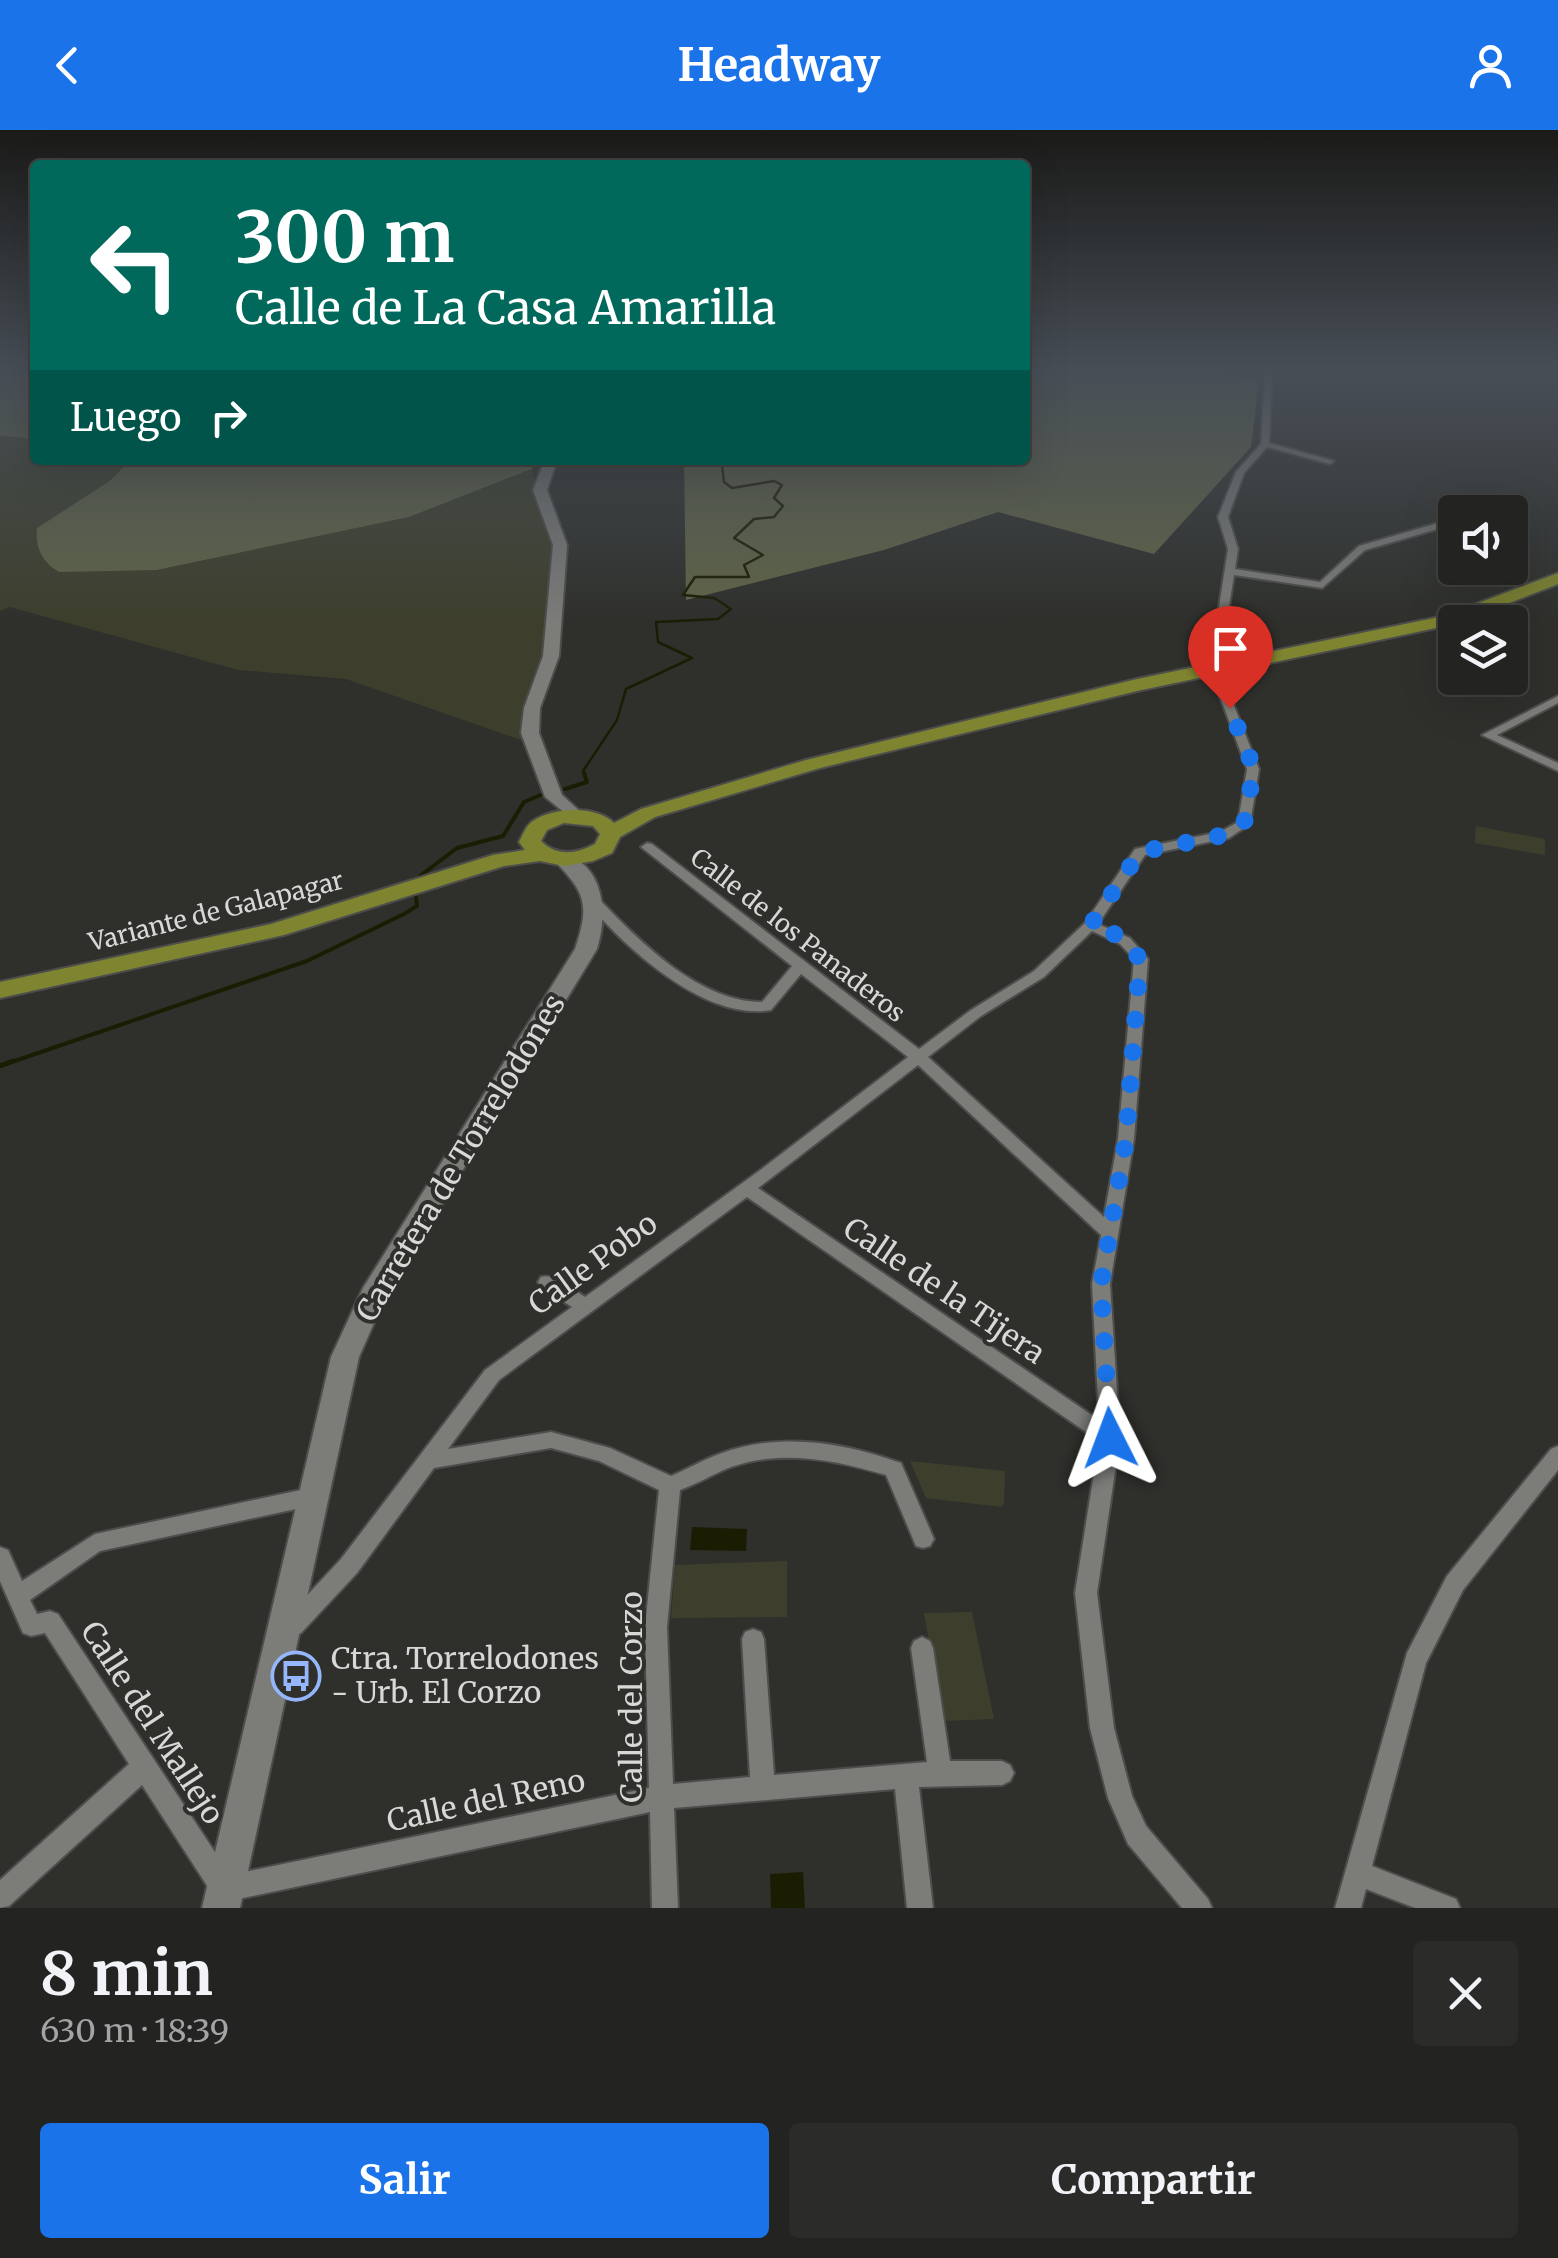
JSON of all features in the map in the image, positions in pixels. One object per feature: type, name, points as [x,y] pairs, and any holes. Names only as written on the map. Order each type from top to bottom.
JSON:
[{"type":"main road","points":[[548,465],[540,490],[557,532],[559,559],[551,656],[532,708],[530,733],[554,797],[575,815],[605,827],[942,729],[1449,620],[1558,578]]},
{"type":"main road","points":[[550,820],[554,797]]},
{"type":"main road","points":[[575,815],[538,826],[545,852],[591,878],[604,848],[605,827]]},
{"type":"main road","name":"Variante de Galapagar","points":[[0,990],[276,930],[500,860],[545,852]]},
{"type":"main road","name":"Carretera de Torrelodones","points":[[222,1898],[333,1398],[360,1324],[576,968],[595,922],[591,878]]},
{"type":"street","points":[[1216,658],[1233,548],[1223,517],[1240,472],[1253,457]]},
{"type":"street","points":[[1315,457],[1330,461]]},
{"type":"street","points":[[1230,571],[1322,585],[1362,548],[1438,526]]},
{"type":"street","name":"Calle Pobo","points":[[278,1647],[349,1566],[492,1375],[921,1059],[976,1013],[1038,974],[1090,926],[1140,852],[1224,835],[1244,824],[1254,769],[1218,678]]},
{"type":"street","points":[[1558,699],[1488,735],[1558,766]]},
{"type":"street","name":"Calle de los Panaderos","points":[[647,847],[921,1059],[1110,1232]]},
{"type":"street","points":[[591,878],[632,944],[731,1007],[766,1006],[799,968]]},
{"type":"street","points":[[1090,926],[1120,936],[1140,959],[1126,1140],[1101,1284],[1110,1438],[1086,1593],[1102,1728],[1120,1798],[1136,1834],[1199,1908]]},
{"type":"street","name":"Calle de la Tijera","points":[[747,1189],[1110,1438]]},
{"type":"street","points":[[547,1282],[587,1306]]},
{"type":"street","points":[[427,1461],[552,1440],[602,1454],[670,1486],[728,1459],[783,1446],[827,1448],[894,1469],[923,1540]]},
{"type":"street","points":[[1348,1908],[1416,1661],[1455,1583],[1558,1455]]},
{"type":"street","name":"Calle del Corzo","points":[[665,1908],[656,1627],[670,1486]]},
{"type":"street","points":[[0,1557],[16,1597],[95,1544],[310,1497]]},
{"type":"street","points":[[293,1581],[320,1581],[349,1566]]},
{"type":"street","name":"Calle del Mallejo","points":[[16,1597],[30,1626],[50,1620],[222,1898]]},
{"type":"street","points":[[753,1638],[763,1789]]},
{"type":"street","points":[[922,1648],[940,1773]]},
{"type":"street","points":[[0,1897],[143,1768]]},
{"type":"street","name":"Calle del Reno","points":[[222,1898],[662,1797],[940,1773],[1002,1773]]},
{"type":"street","points":[[906,1777],[920,1908]]},
{"type":"street","points":[[1358,1872],[1447,1908]]},
{"type":"shaded area","points":[[0,457],[30,457],[30,465],[125,465],[111,480],[37,528],[157,570],[409,517],[532,469],[551,544],[543,660],[521,740],[346,679],[238,670],[10,607],[0,611]]},
{"type":"shaded area","points":[[1030,457],[1242,457],[1154,554],[998,512],[884,550],[686,600],[684,465],[1030,465]]},
{"type":"shaded area","points":[[125,465],[534,465],[409,517],[157,570],[59,572],[41,553],[37,528],[111,480]]},
{"type":"shaded area","points":[[1476,826],[1545,839],[1545,855],[1475,843]]},
{"type":"shaded area","points":[[910,1461],[1005,1471],[1004,1503],[1001,1507],[926,1498]]},
{"type":"shaded area","points":[[692,1527],[747,1529],[746,1551],[690,1550]]},
{"type":"shaded area","points":[[787,1561],[787,1617],[671,1618],[675,1565]]},
{"type":"shaded area","points":[[972,1612],[994,1719],[943,1721],[924,1613]]},
{"type":"shaded area","points":[[803,1872],[805,1908],[771,1908],[770,1874]]},
{"type":"waterway","points":[[584,773],[617,720],[626,689],[692,658],[658,642],[656,622],[718,619],[731,609],[714,598],[683,595],[695,577],[749,577],[744,565],[763,555],[734,538],[754,519],[774,517],[783,506],[774,498],[782,485],[774,481],[732,488],[724,482],[722,465]]},
{"type":"waterway","points":[[565,789],[587,782],[584,773]]},
{"type":"waterway","points":[[420,876],[457,848],[503,836],[524,802],[543,794]]},
{"type":"waterway","points":[[6,1064],[307,961],[404,914],[417,906],[416,897]]},
{"type":"waterway","points":[[0,1066],[13,1061]]},
{"type":"place","name":"Ctra. Torrelodones - Urb. El Corzo","points":[[296,1676]]},
{"type":"route","points":[[1110,1438],[1101,1284],[1126,1140],[1138,1027],[1140,959],[1132,944],[1120,936],[1090,926],[1140,852],[1224,835],[1244,824],[1254,769],[1230,708]]}]
